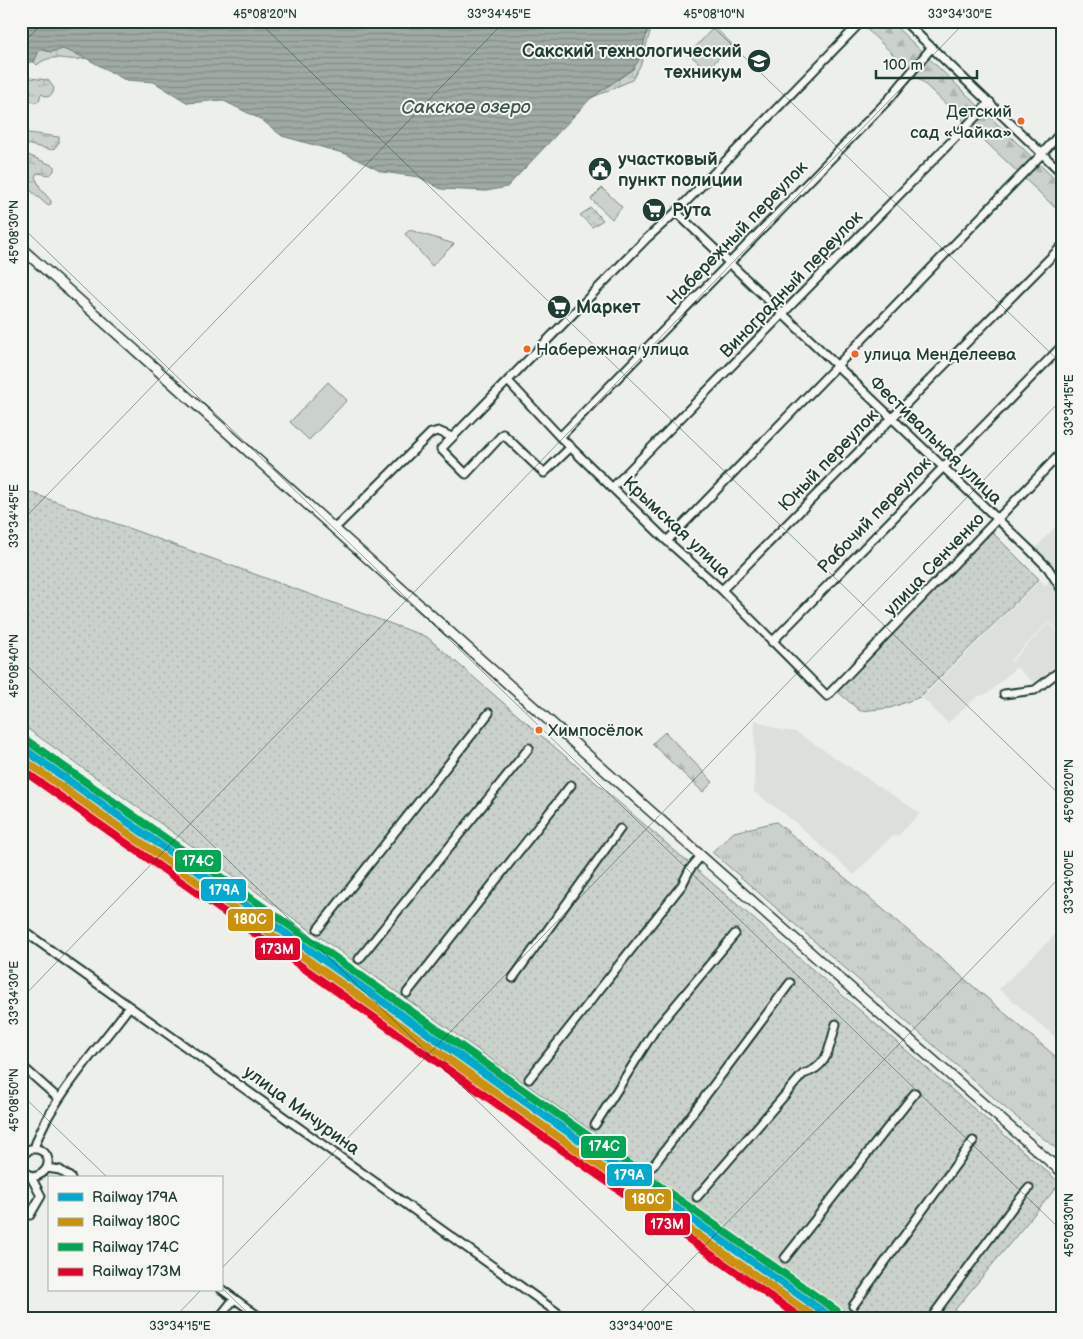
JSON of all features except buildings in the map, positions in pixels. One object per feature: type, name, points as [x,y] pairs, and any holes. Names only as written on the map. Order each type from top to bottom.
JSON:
[{"type":"main road","points":[[21,248],[701,856],[949,1076],[1062,1172]]},
{"type":"street","points":[[571,447],[544,473],[503,434],[466,474],[441,449],[862,21]]},
{"type":"street","points":[[904,21],[1062,173]]},
{"type":"street","name":"Набережный переулок","points":[[560,437],[890,98],[932,47]]},
{"type":"street","name":"Виноградный переулок","points":[[612,488],[990,102]]},
{"type":"street","points":[[667,541],[1042,154],[1062,131]]},
{"type":"street","name":"Фестивальная улица","points":[[676,212],[998,519],[1048,568],[1062,590]]},
{"type":"street","name":"Юный переулок","points":[[722,590],[1062,246]]},
{"type":"street","name":"Рабочий переулок","points":[[772,642],[1062,346]]},
{"type":"street","name":"Крымская улица","points":[[508,381],[560,437],[667,541],[722,590],[827,696]]},
{"type":"street","points":[[334,529],[431,433],[438,431],[452,437]]},
{"type":"street","name":"улица Сенченко","points":[[827,696],[1062,452]]},
{"type":"street","points":[[1004,694],[1035,690],[1062,669]]},
{"type":"street","points":[[318,929],[489,713]]},
{"type":"street","points":[[359,958],[529,748]]},
{"type":"street","points":[[407,992],[571,784]]},
{"type":"street","points":[[513,978],[620,829]]},
{"type":"street","points":[[529,1079],[682,885],[690,869],[701,856]]},
{"type":"street","name":"улица Мичурина","points":[[21,929],[129,1008],[256,1095],[565,1318]]},
{"type":"street","points":[[595,1125],[655,1030],[735,934]]},
{"type":"street","points":[[653,1166],[790,984]]},
{"type":"street","points":[[21,1157],[26,1151],[34,1148],[41,1129],[59,1099],[129,1008]]},
{"type":"street","points":[[697,1197],[803,1074],[815,1071],[823,1064],[836,1024]]},
{"type":"street","points":[[21,1065],[59,1099]]},
{"type":"street","points":[[785,1258],[915,1093]]},
{"type":"street","points":[[853,1306],[973,1141]]},
{"type":"street","points":[[30,1177],[41,1175],[47,1168],[46,1155],[34,1148]]},
{"type":"street","points":[[21,1168],[30,1177],[41,1196],[30,1215]]},
{"type":"street","points":[[47,1168],[60,1170],[68,1176]]},
{"type":"street","points":[[931,1318],[1012,1207],[1029,1188]]},
{"type":"street","points":[[222,1290],[261,1318]]},
{"type":"street","points":[[219,1318],[234,1299]]},
{"type":"shaded area","points":[[1062,519],[1062,635],[1049,622],[1011,662],[1049,623],[1062,637],[1062,660],[1034,683],[1016,667],[990,692],[977,697],[948,723],[922,698],[1040,580],[1045,585],[1060,572],[1035,549]]},
{"type":"shaded area","points":[[755,720],[781,730],[796,732],[920,813],[899,835],[891,837],[854,875],[790,818],[754,792]]},
{"type":"shaded area","points":[[1062,928],[1062,1043],[999,989]]},
{"type":"green space","points":[[650,21],[653,21],[641,64],[632,80],[591,98],[633,69],[640,58]]},
{"type":"green space","points":[[858,21],[890,21],[1062,186],[1062,214]]},
{"type":"green space","points":[[714,27],[732,44],[707,70],[689,54]]},
{"type":"green space","points":[[39,49],[51,52],[63,49],[86,58],[55,58],[43,61],[37,65],[34,62]]},
{"type":"green space","points":[[30,78],[48,80],[54,88],[53,93],[48,97],[41,94],[39,101],[35,103],[26,97],[23,91],[24,84]]},
{"type":"green space","points":[[21,132],[59,137],[59,143],[53,150],[21,143]]},
{"type":"green space","points":[[21,152],[54,166],[54,171],[50,175],[37,173],[35,177],[41,189],[51,201],[51,204],[47,205],[21,182]]},
{"type":"green space","points":[[602,188],[622,207],[612,219],[591,199]]},
{"type":"green space","points":[[591,208],[603,220],[592,227],[580,215]]},
{"type":"green space","points":[[410,230],[454,244],[432,266],[405,234]]},
{"type":"green space","points":[[328,382],[347,400],[309,440],[290,422]]},
{"type":"green space","points":[[21,489],[427,637],[1060,1183],[948,1318],[854,1318],[21,724]]},
{"type":"green space","points":[[991,531],[1039,579],[920,697],[890,708],[860,711],[837,691]]},
{"type":"green space","points":[[665,732],[713,782],[703,792],[652,744]]},
{"type":"green space","points":[[776,822],[865,894],[1062,1062],[1062,1153],[1010,1112],[712,852],[734,832]]},
{"type":"water","name":"Сакское озеро","points":[[21,21],[650,21],[640,58],[633,69],[591,98],[507,187],[486,191],[441,189],[419,177],[382,172],[346,154],[282,136],[262,120],[222,100],[188,103],[154,82],[125,80],[84,57],[63,49],[51,52],[40,49],[34,62],[25,62],[21,57]]},
{"type":"rail line","name":"174С","points":[[26,740],[837,1311]]},
{"type":"rail line","name":"179А","points":[[21,747],[832,1318]]},
{"type":"rail line","name":"180С","points":[[21,758],[816,1318]]},
{"type":"rail line","name":"173М","points":[[21,769],[801,1318]]},
{"type":"place","name":"Сакский технологический техникум","points":[[759,61]]},
{"type":"place","name":"Детский сад «Чайка»","points":[[1021,121]]},
{"type":"place","name":"участковый пункт полиции","points":[[600,169]]},
{"type":"place","name":"Рута","points":[[654,210]]},
{"type":"place","name":"Маркет","points":[[559,307]]},
{"type":"place","name":"Набережная улица","points":[[527,349]]},
{"type":"place","name":"улица Менделеева","points":[[855,354]]},
{"type":"place","name":"Химпосёлок","points":[[539,730]]}]
